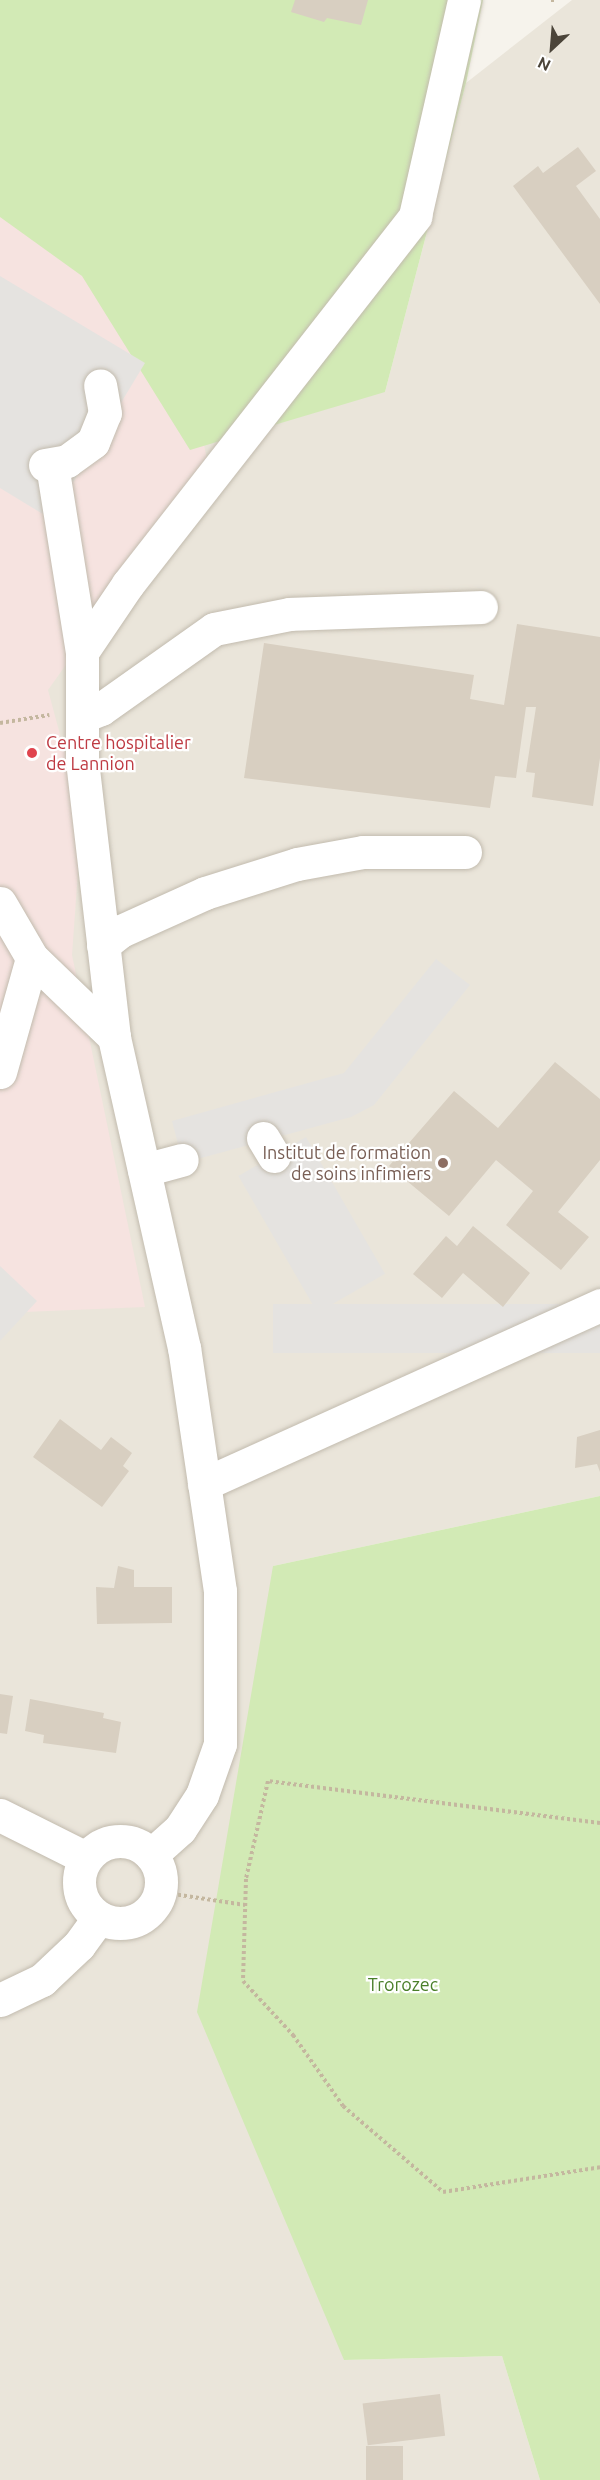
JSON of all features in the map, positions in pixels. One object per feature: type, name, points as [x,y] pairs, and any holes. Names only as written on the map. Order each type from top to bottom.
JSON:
[{"type":"street","points":[[82,652],[128,584],[415,216],[464,0]]},
{"type":"street","points":[[100,384],[105,413],[93,442],[68,461],[48,465],[82,652],[82,760],[114,1037],[184,1348],[220,1591],[220,1744],[202,1795],[180,1829],[151,1855]]},
{"type":"street","points":[[83,716],[101,709],[214,629],[290,614],[481,607]]},
{"type":"street","points":[[103,945],[121,931],[205,893],[297,864],[363,852],[465,852]]},
{"type":"street","points":[[0,903],[32,958],[114,1037]]},
{"type":"street","points":[[0,1072],[32,958]]},
{"type":"street","points":[[144,1170],[182,1160]]},
{"type":"street","points":[[204,1484],[600,1305]]},
{"type":"street","points":[[0,1815],[86,1858]]},
{"type":"street","points":[[124,1841],[151,1855],[159,1867],[160,1892],[149,1913],[136,1921],[122,1924],[99,1917],[84,1903],[79,1889],[79,1874],[86,1858],[103,1845],[124,1841]]},
{"type":"street","points":[[0,2000],[42,1980],[79,1946],[99,1917]]},
{"type":"path","points":[[551,0],[557,0]]},
{"type":"path","points":[[0,723],[29,716],[83,716]]},
{"type":"path","points":[[600,1823],[268,1781],[246,1879],[243,1982],[293,2034],[343,2106],[443,2192],[600,2167]]},
{"type":"path","points":[[160,1892],[245,1905]]},
{"type":"shaded area","points":[[572,0],[600,0],[600,1496],[273,1566],[344,2360],[502,2356],[540,2480],[0,2480],[0,217],[385,392],[466,83]]},
{"type":"shaded area","name":"Centre hospitalier de Lannion","points":[[0,210],[143,310],[194,393],[208,465],[48,690],[82,816],[72,955],[145,1307],[0,1313]]},
{"type":"shaded area","points":[[0,276],[145,363],[51,519],[0,488]]},
{"type":"shaded area","points":[[436,959],[470,985],[374,1105],[351,1117],[183,1163],[172,1121],[344,1073]]},
{"type":"shaded area","points":[[306,1137],[385,1274],[317,1313],[238,1176]]},
{"type":"shaded area","points":[[0,1266],[37,1301],[0,1341]]},
{"type":"shaded area","points":[[273,1304],[600,1304],[600,1353],[273,1353]]},
{"type":"green space","points":[[0,0],[483,0],[466,83],[385,392],[190,450],[82,276],[0,217]]},
{"type":"green space","name":"Trorozec","points":[[600,1496],[600,2480],[540,2480],[502,2356],[344,2360],[197,2012],[273,1566]]},
{"type":"building","points":[[295,0],[368,0],[361,25],[327,18],[324,22],[291,12]]},
{"type":"building","points":[[578,147],[596,171],[576,186],[600,219],[600,304],[513,186],[538,166],[543,173]]},
{"type":"building","points":[[517,624],[600,637],[600,758],[593,806],[532,797],[535,773],[526,772],[536,707],[526,707],[516,778],[495,776],[490,808],[244,778],[264,643],[474,675],[470,699],[504,705]]},
{"type":"building","name":"Institut de formation de soins infimiers","points":[[555,1062],[600,1099],[600,1160],[558,1212],[589,1237],[561,1270],[506,1225],[533,1191],[496,1160],[449,1216],[389,1166],[454,1091],[498,1128]]},
{"type":"building","points":[[473,1226],[530,1273],[503,1307],[463,1273],[442,1298],[413,1274],[446,1236],[457,1246]]},
{"type":"building","points":[[60,1419],[101,1450],[111,1437],[132,1453],[123,1466],[129,1471],[102,1507],[33,1457]]},
{"type":"building","points":[[600,1430],[600,1472],[597,1464],[575,1468],[577,1437]]},
{"type":"building","points":[[118,1566],[134,1570],[134,1587],[172,1587],[172,1623],[97,1624],[96,1587],[114,1588]]},
{"type":"building","points":[[0,1694],[13,1696],[7,1734],[0,1733]]},
{"type":"building","points":[[30,1699],[104,1713],[103,1718],[121,1722],[116,1753],[43,1743],[44,1735],[25,1731]]},
{"type":"building","points":[[440,2394],[445,2436],[368,2445],[363,2404]]},
{"type":"building","points":[[366,2446],[403,2446],[403,2480],[366,2480]]},
{"type":"place","name":"Centre hospitalier de Lannion","points":[[32,753]]},
{"type":"place","name":"Institut de formation de soins infimiers","points":[[443,1163]]}]
